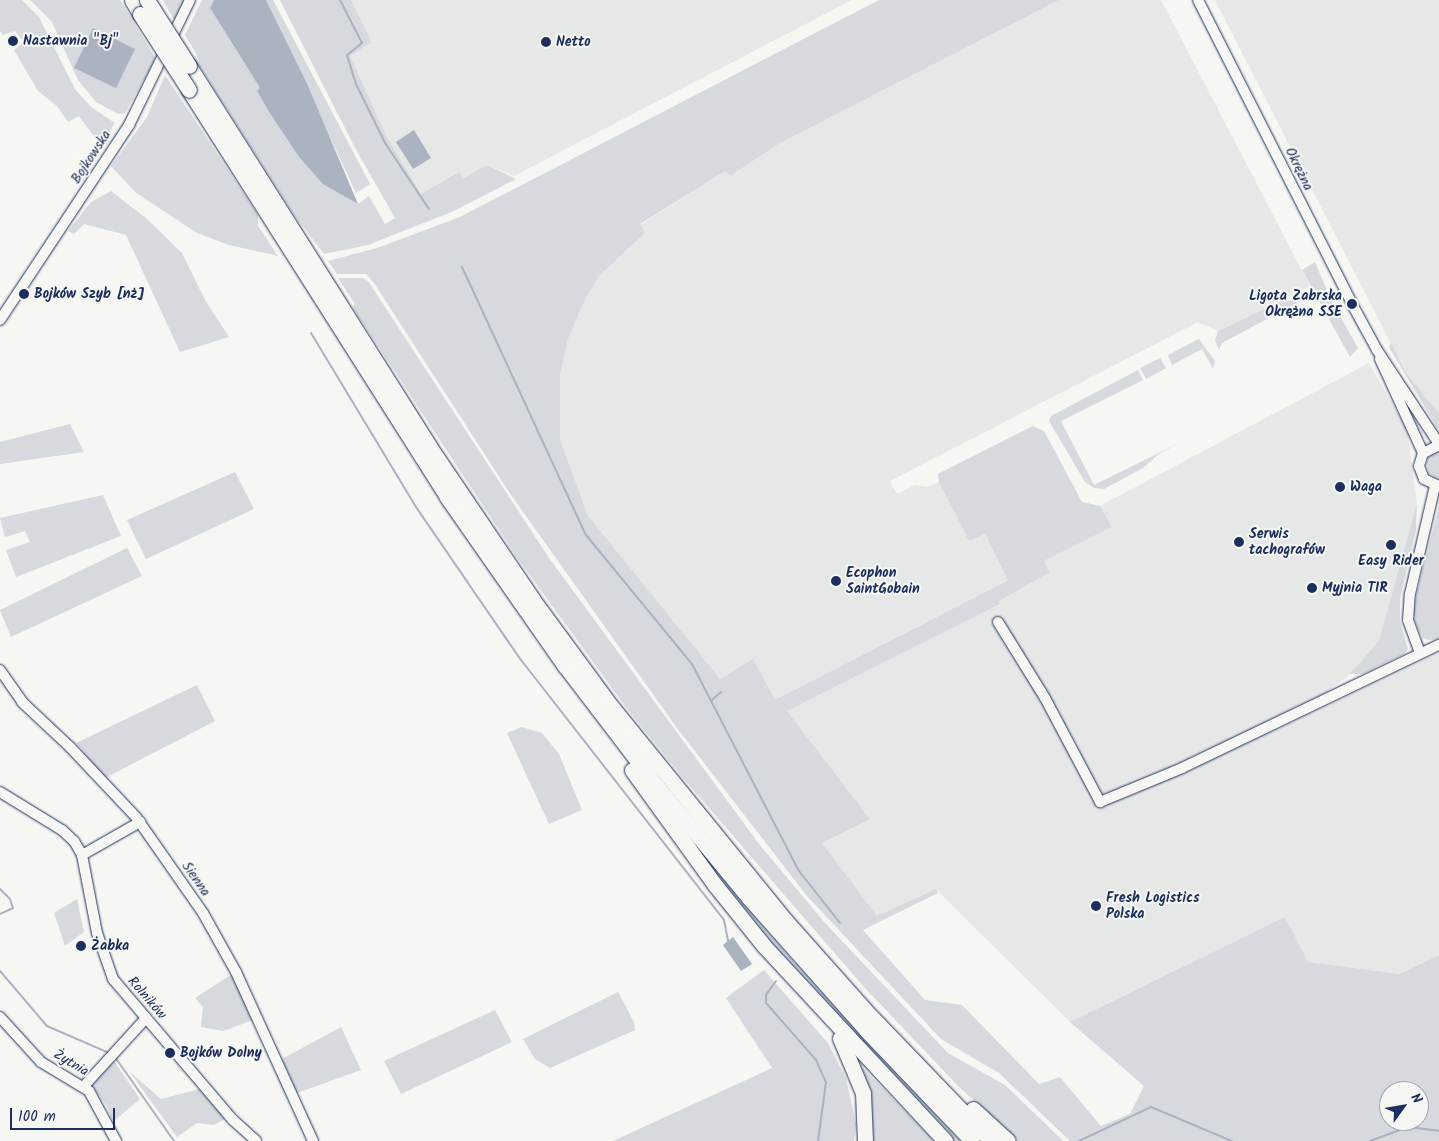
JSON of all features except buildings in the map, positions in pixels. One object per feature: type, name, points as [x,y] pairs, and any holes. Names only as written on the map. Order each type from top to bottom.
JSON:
[{"type":"highway","points":[[132,0],[452,505],[588,697],[672,805],[787,942],[972,1141]]},
{"type":"highway","points":[[147,0],[472,510],[576,659],[710,831],[864,1008],[991,1141]]},
{"type":"highway","points":[[588,697],[609,738],[714,885],[764,946],[828,1018],[945,1141]]},
{"type":"highway","points":[[864,1008],[1008,1141]]},
{"type":"highway","points":[[828,1018],[852,1061],[862,1093],[865,1141]]},
{"type":"street","name":"Bojkowska","points":[[0,320],[129,125],[190,0]]},
{"type":"street","name":"Okrężna","points":[[1198,0],[1377,350],[1439,445]]},
{"type":"street","name":"Okrężna","points":[[1377,350],[1383,371],[1424,453]]},
{"type":"street","points":[[1420,653],[1408,620],[1410,594],[1437,486],[1420,473],[1424,453],[1439,445]]},
{"type":"street","points":[[998,622],[1045,698],[1100,802],[1182,768],[1439,644]]},
{"type":"street","name":"Sienna","points":[[0,670],[22,702],[70,747],[138,820],[203,913],[236,972],[313,1141]]},
{"type":"street","name":"Rolników","points":[[0,792],[62,830],[74,841],[82,856],[97,934],[113,979],[233,1120],[256,1141]]},
{"type":"street","points":[[82,856],[138,820]]},
{"type":"street","name":"Żytnia","points":[[0,1017],[41,1062],[84,1086],[96,1100],[116,1141]]},
{"type":"street","points":[[84,1086],[146,1018]]},
{"type":"shaded area","points":[[0,0],[22,0],[39,17],[75,89],[91,107],[115,123],[101,146],[79,116],[68,122],[57,106],[38,91],[14,50],[24,42],[15,31],[3,35],[0,31]]},
{"type":"shaded area","points":[[30,0],[120,0],[156,59],[125,113],[118,114],[96,102],[78,80],[52,22]]},
{"type":"shaded area","points":[[163,0],[185,0],[175,22]]},
{"type":"shaded area","points":[[202,0],[214,0],[210,8],[260,88],[257,91],[269,112],[299,157],[358,204],[369,196],[385,224],[395,218],[354,146],[280,0],[351,0],[372,42],[350,56],[387,137],[421,194],[458,172],[464,178],[487,165],[516,179],[454,211],[368,245],[324,254],[294,215],[199,65],[197,55],[185,35]]},
{"type":"shaded area","points":[[214,0],[266,0],[308,86],[358,204],[323,184],[299,157],[269,112],[257,91],[260,88],[210,8]]},
{"type":"shaded area","points":[[266,0],[273,0],[370,184],[356,193]]},
{"type":"shaded area","points":[[351,0],[852,0],[514,176],[487,165],[464,179],[457,172],[421,194],[387,137],[350,56],[372,42]]},
{"type":"shaded area","points":[[879,0],[1059,0],[780,143],[730,176],[725,171],[640,224],[645,233],[598,277],[582,306],[568,339],[560,375],[560,440],[588,516],[720,679],[753,659],[775,700],[1008,580],[985,534],[969,541],[939,482],[938,474],[1033,426],[1044,431],[1082,502],[1100,506],[1112,527],[1044,561],[1050,572],[999,601],[1000,604],[787,711],[870,819],[822,843],[877,916],[936,889],[938,893],[863,930],[925,1000],[962,1005],[1039,1084],[1060,1077],[1101,1126],[1130,1114],[1144,1086],[1070,1022],[1285,917],[1308,962],[1400,974],[1439,955],[1439,1141],[1070,1141],[999,1073],[941,1039],[807,896],[677,728],[511,495],[374,283],[366,274],[337,274],[328,261],[377,248],[460,217]]},
{"type":"shaded area","points":[[1059,0],[1161,0],[1310,286],[1218,331],[1198,322],[890,481],[897,494],[915,485],[927,487],[939,482],[969,541],[984,533],[1009,579],[775,700],[727,674],[720,680],[609,545],[588,516],[571,476],[560,440],[558,408],[560,375],[568,339],[582,306],[598,277],[645,233],[640,225],[725,171],[730,176],[780,143]]},
{"type":"shaded area","points":[[1215,0],[1439,0],[1439,413],[1406,373]]},
{"type":"shaded area","points":[[93,28],[135,49],[116,88],[74,68]]},
{"type":"shaded area","points":[[165,75],[258,215],[258,226],[278,256],[229,245],[197,233],[135,192],[111,166],[147,117]]},
{"type":"shaded area","points":[[414,130],[431,158],[413,169],[396,142]]},
{"type":"shaded area","points":[[111,191],[147,219],[182,253],[205,300],[229,337],[180,352],[126,235],[84,224],[74,234],[68,231],[91,202]]},
{"type":"shaded area","points":[[1315,262],[1331,300],[1358,348],[1350,357],[1302,270]]},
{"type":"shaded area","points":[[338,278],[362,278],[368,281],[549,558],[759,844],[825,923],[948,1053],[1005,1085],[1063,1141],[1019,1141],[959,1087],[864,987],[683,778],[628,710],[518,559],[353,308],[355,304]]},
{"type":"shaded area","points":[[1294,300],[1297,303],[1222,343],[1219,350],[1215,340],[1218,331],[1278,302]]},
{"type":"shaded area","points":[[1199,339],[1215,361],[1213,369],[1202,349],[1172,365],[1168,355]]},
{"type":"shaded area","points":[[1391,343],[1406,373],[1439,413],[1439,431],[1389,347]]},
{"type":"shaded area","points":[[1160,358],[1166,368],[1146,379],[1140,368]]},
{"type":"shaded area","points":[[1369,363],[1407,429],[1417,503],[1379,642],[1354,672],[1266,735],[1439,653],[1439,955],[1400,974],[1307,962],[1285,917],[1070,1022],[936,889],[877,917],[822,843],[870,819],[787,711],[1000,604],[998,601],[1050,572],[1044,561],[1112,527],[1100,506]]},
{"type":"shaded area","points":[[1138,370],[1143,380],[1061,421],[1094,485],[1177,444],[1159,454],[1143,468],[1104,489],[1094,488],[1085,482],[1049,421],[1051,416]]},
{"type":"shaded area","points":[[70,424],[84,452],[0,464],[0,442]]},
{"type":"shaded area","points":[[1439,449],[1438,479],[1429,473],[1427,463],[1430,452]]},
{"type":"shaded area","points":[[235,472],[254,509],[146,559],[127,520]]},
{"type":"shaded area","points":[[103,495],[121,536],[16,577],[6,550],[30,542],[25,531],[5,537],[0,518]]},
{"type":"shaded area","points":[[1417,503],[1416,530],[1400,599],[1400,621],[1408,649],[1404,654],[1362,674],[1350,674],[1379,641]]},
{"type":"shaded area","points":[[1439,506],[1439,639],[1429,640],[1423,638],[1416,625],[1413,608]]},
{"type":"shaded area","points":[[127,548],[142,576],[11,637],[0,610]]},
{"type":"shaded area","points":[[197,685],[215,721],[105,778],[76,743]]},
{"type":"shaded area","points":[[522,727],[542,733],[559,754],[582,810],[549,824],[507,733]]},
{"type":"shaded area","points":[[687,835],[789,956],[962,1141],[952,1141],[755,928]]},
{"type":"shaded area","points":[[77,899],[84,932],[65,946],[54,913]]},
{"type":"shaded area","points":[[733,937],[752,964],[741,971],[723,945]]},
{"type":"shaded area","points":[[764,970],[828,1043],[846,1078],[856,1124],[854,1141],[613,1141],[772,1068],[726,998]]},
{"type":"shaded area","points":[[232,974],[253,1020],[223,1031],[201,1027],[203,1007],[195,998]]},
{"type":"shaded area","points":[[618,992],[634,1022],[635,1030],[550,1068],[535,1059],[523,1039]]},
{"type":"shaded area","points":[[495,1010],[512,1042],[401,1094],[384,1061]]},
{"type":"shaded area","points":[[341,1027],[361,1070],[297,1093],[282,1059]]},
{"type":"shaded area","points":[[114,1061],[140,1099],[113,1122],[107,1106],[91,1085]]},
{"type":"shaded area","points":[[862,1068],[934,1141],[872,1141],[871,1106]]},
{"type":"shaded area","points":[[129,1071],[161,1099],[200,1089],[225,1119],[214,1125],[197,1123],[177,1137]]},
{"type":"waterway","points":[[340,0],[362,43],[347,55],[356,84],[385,143],[429,209]]},
{"type":"waterway","points":[[462,267],[586,535],[692,664],[799,871],[840,923]]},
{"type":"waterway","points":[[311,333],[416,507],[468,583],[521,660],[724,920],[728,941]]},
{"type":"waterway","points":[[712,700],[721,692]]},
{"type":"waterway","points":[[0,889],[10,899],[13,908],[0,914]]},
{"type":"waterway","points":[[0,971],[47,1026],[109,1053]]},
{"type":"waterway","points":[[776,981],[766,995],[766,1003],[816,1060],[826,1082],[818,1141]]},
{"type":"waterway","points":[[115,1057],[174,1141]]},
{"type":"waterway","points":[[1079,1141],[1151,1107],[1232,1141]]},
{"type":"waterway","points":[[1370,1141],[1408,1127],[1439,1131]]},
{"type":"place","name":"Nastawnia \"Bj\"","points":[[13,41]]},
{"type":"place","name":"Netto","points":[[546,42]]},
{"type":"place","name":"Bojków Szyb [nż]","points":[[24,294]]},
{"type":"place","name":"Ligota Zabrska Okrężna SSE","points":[[1352,304]]},
{"type":"place","name":"Waga","points":[[1340,487]]},
{"type":"place","name":"Serwis tachografów","points":[[1239,542]]},
{"type":"place","name":"Easy Rider","points":[[1391,545]]},
{"type":"place","name":"Ecophon SaintGobain","points":[[836,581]]},
{"type":"place","name":"Myjnia TIR","points":[[1312,588]]},
{"type":"place","name":"Fresh Logistics Polska","points":[[1096,906]]},
{"type":"place","name":"Żabka","points":[[81,946]]},
{"type":"place","name":"Bojków Dolny","points":[[170,1053]]}]
